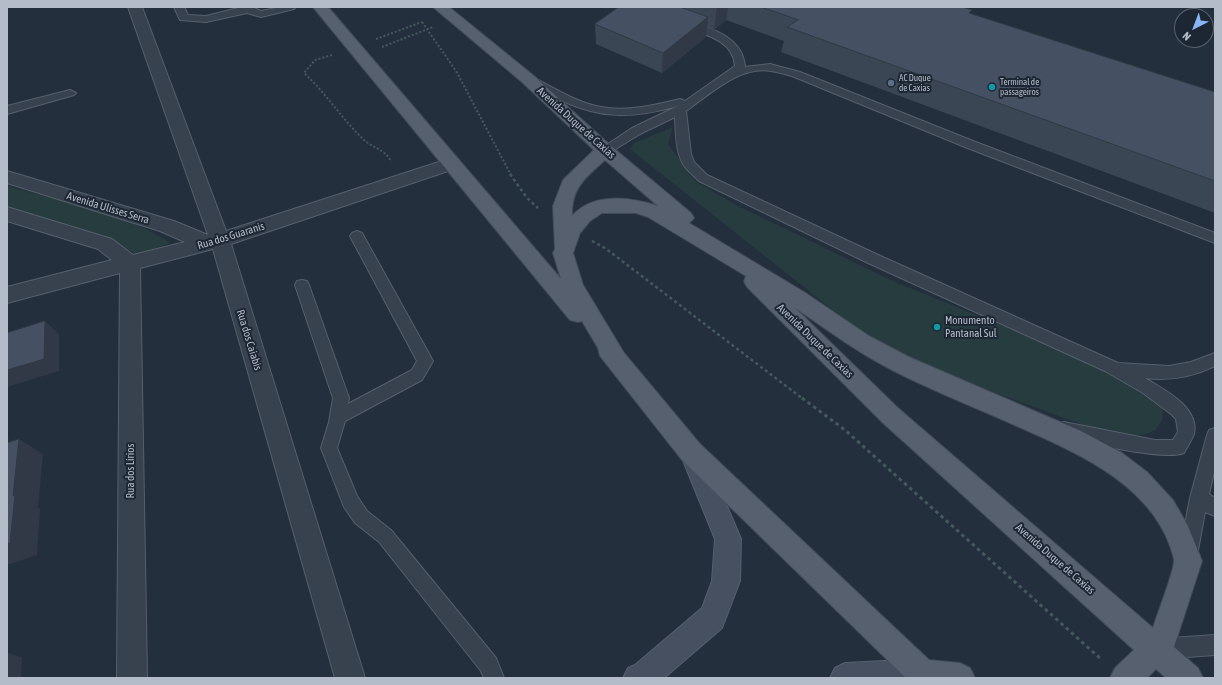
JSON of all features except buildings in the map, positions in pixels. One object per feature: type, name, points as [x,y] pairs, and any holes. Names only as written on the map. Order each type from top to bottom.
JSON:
[{"type":"main road","points":[[320,7],[359,56],[616,360],[691,452],[925,676]]},
{"type":"main road","name":"Avenida Duque de Caxias","points":[[440,7],[528,79],[605,150],[725,253],[890,414],[1188,678]]},
{"type":"main road","points":[[605,150],[572,180],[562,206],[567,227],[563,253],[573,286],[616,360]]},
{"type":"main road","points":[[567,227],[598,207],[616,205],[637,206],[655,212],[797,298],[861,342],[902,364],[1072,439],[1106,458],[1138,480],[1164,510],[1179,535],[1188,561],[1164,637],[1157,649],[1125,678]]},
{"type":"main road","points":[[638,678],[644,675],[712,618],[726,581],[728,539],[691,452]]},
{"type":"main road","points":[[845,678],[925,676],[960,678]]},
{"type":"street","name":"Rua dos Caiabis","points":[[135,7],[214,242],[350,678]]},
{"type":"street","name":"Rua dos Guaranis","points":[[7,295],[214,242],[451,164]]},
{"type":"street","name":"Avenida Ulisses Serra","points":[[7,178],[160,224],[214,242]]},
{"type":"street","points":[[7,214],[105,244],[130,263]]},
{"type":"street","name":"Rua dos Lírios","points":[[130,263],[132,678]]},
{"type":"lane","points":[[179,7],[184,18],[206,20],[247,8],[255,14],[269,13],[291,7]]},
{"type":"lane","points":[[605,150],[636,131],[680,110],[730,76],[740,67],[741,58],[728,40],[682,23]]},
{"type":"lane","points":[[730,76],[749,69],[770,67],[796,74],[969,144],[1215,238]]},
{"type":"lane","points":[[528,79],[578,104],[601,111],[625,111],[658,108],[696,98]]},
{"type":"lane","points":[[7,110],[70,93]]},
{"type":"lane","points":[[680,110],[684,134],[683,149],[689,164],[703,178],[871,258],[1110,366],[1143,384],[1171,404],[1182,415],[1186,433],[1178,448],[1155,448],[1096,435],[1038,425]]},
{"type":"lane","points":[[338,417],[417,375],[425,361],[357,236]]},
{"type":"lane","points":[[302,285],[341,398],[338,417],[329,448],[350,501],[361,517],[385,536],[489,665],[494,678]]},
{"type":"lane","points":[[1110,366],[1157,373],[1172,373],[1186,370],[1215,358]]},
{"type":"lane","points":[[1188,561],[1199,498],[1215,435]]},
{"type":"lane","points":[[1199,498],[1215,508]]},
{"type":"lane","points":[[1157,649],[1215,645]]},
{"type":"path","points":[[359,56],[454,19]]},
{"type":"path","points":[[422,22],[460,77],[517,186],[531,204],[567,227],[605,248],[845,430],[1104,662]]},
{"type":"green space","points":[[673,127],[668,144],[695,181],[736,205],[895,282],[1016,331],[1144,388],[1162,403],[1163,418],[1156,430],[1141,435],[1127,436],[1097,430],[955,378],[908,358],[863,334],[630,149],[634,143]]},
{"type":"green space","points":[[7,186],[113,216],[153,233],[170,243],[138,255],[113,242],[7,209]]},
{"type":"place","name":"AC Duque de Caxias","points":[[891,83]]},
{"type":"place","name":"Terminal de passageiros","points":[[992,87]]},
{"type":"place","name":"Monumento Pantanal Sul","points":[[937,327]]}]
